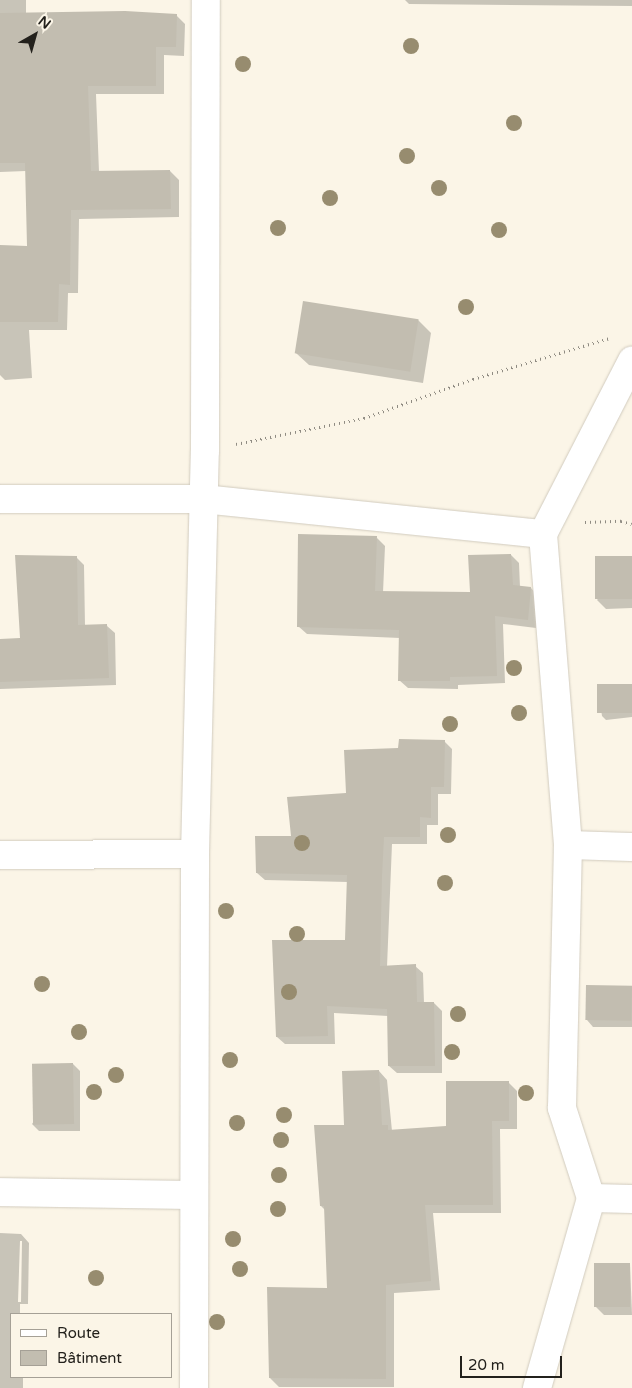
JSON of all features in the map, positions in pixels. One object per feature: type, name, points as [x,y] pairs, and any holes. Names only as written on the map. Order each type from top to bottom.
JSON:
[{"type":"street","points":[[194,1388],[195,854],[205,451],[206,0]]},
{"type":"street","points":[[538,1388],[591,1198],[562,1108],[568,845],[543,534],[632,361]]},
{"type":"street","points":[[0,499],[203,499],[543,534]]},
{"type":"street","points":[[568,845],[632,847]]},
{"type":"street","points":[[0,855],[195,854]]},
{"type":"street","points":[[0,1192],[193,1195]]},
{"type":"street","points":[[591,1198],[632,1199]]},
{"type":"path","points":[[205,451],[364,418],[473,379],[613,337]]},
{"type":"path","points":[[543,534],[579,523],[621,521],[632,524]]},
{"type":"building","points":[[125,11],[177,14],[176,47],[156,47],[156,86],[88,86],[91,171],[170,170],[171,209],[71,210],[70,285],[59,284],[58,322],[0,322],[0,245],[27,246],[25,163],[0,163],[0,13]]},
{"type":"building","points":[[303,301],[419,319],[410,372],[295,353]]},
{"type":"building","points":[[298,534],[377,536],[375,591],[470,592],[468,555],[511,554],[513,585],[531,587],[528,620],[495,616],[497,676],[450,677],[450,681],[398,681],[399,630],[297,627]]},
{"type":"building","points":[[15,555],[77,556],[78,625],[107,624],[109,678],[0,682],[0,639],[20,638]]},
{"type":"building","points":[[595,556],[632,556],[632,599],[595,599]]},
{"type":"building","points":[[597,684],[632,684],[632,713],[597,713]]},
{"type":"building","points":[[399,739],[445,740],[444,787],[431,787],[431,818],[420,817],[420,837],[384,837],[382,876],[380,966],[416,964],[417,1002],[434,1002],[435,1066],[388,1066],[387,1009],[327,1006],[328,1036],[276,1037],[272,940],[345,940],[347,875],[256,873],[255,836],[291,836],[287,797],[346,793],[344,750],[398,748]]},
{"type":"building","points":[[586,985],[632,986],[631,1021],[585,1020]]},
{"type":"building","points":[[73,1063],[74,1124],[33,1125],[32,1064]]},
{"type":"building","points":[[379,1070],[382,1125],[388,1125],[388,1130],[446,1126],[446,1081],[509,1081],[509,1121],[492,1121],[493,1205],[425,1205],[431,1281],[386,1285],[386,1379],[269,1378],[267,1287],[327,1288],[324,1206],[320,1206],[314,1125],[344,1125],[342,1071]]},
{"type":"building","points":[[594,1263],[630,1263],[630,1307],[594,1307]]}]
